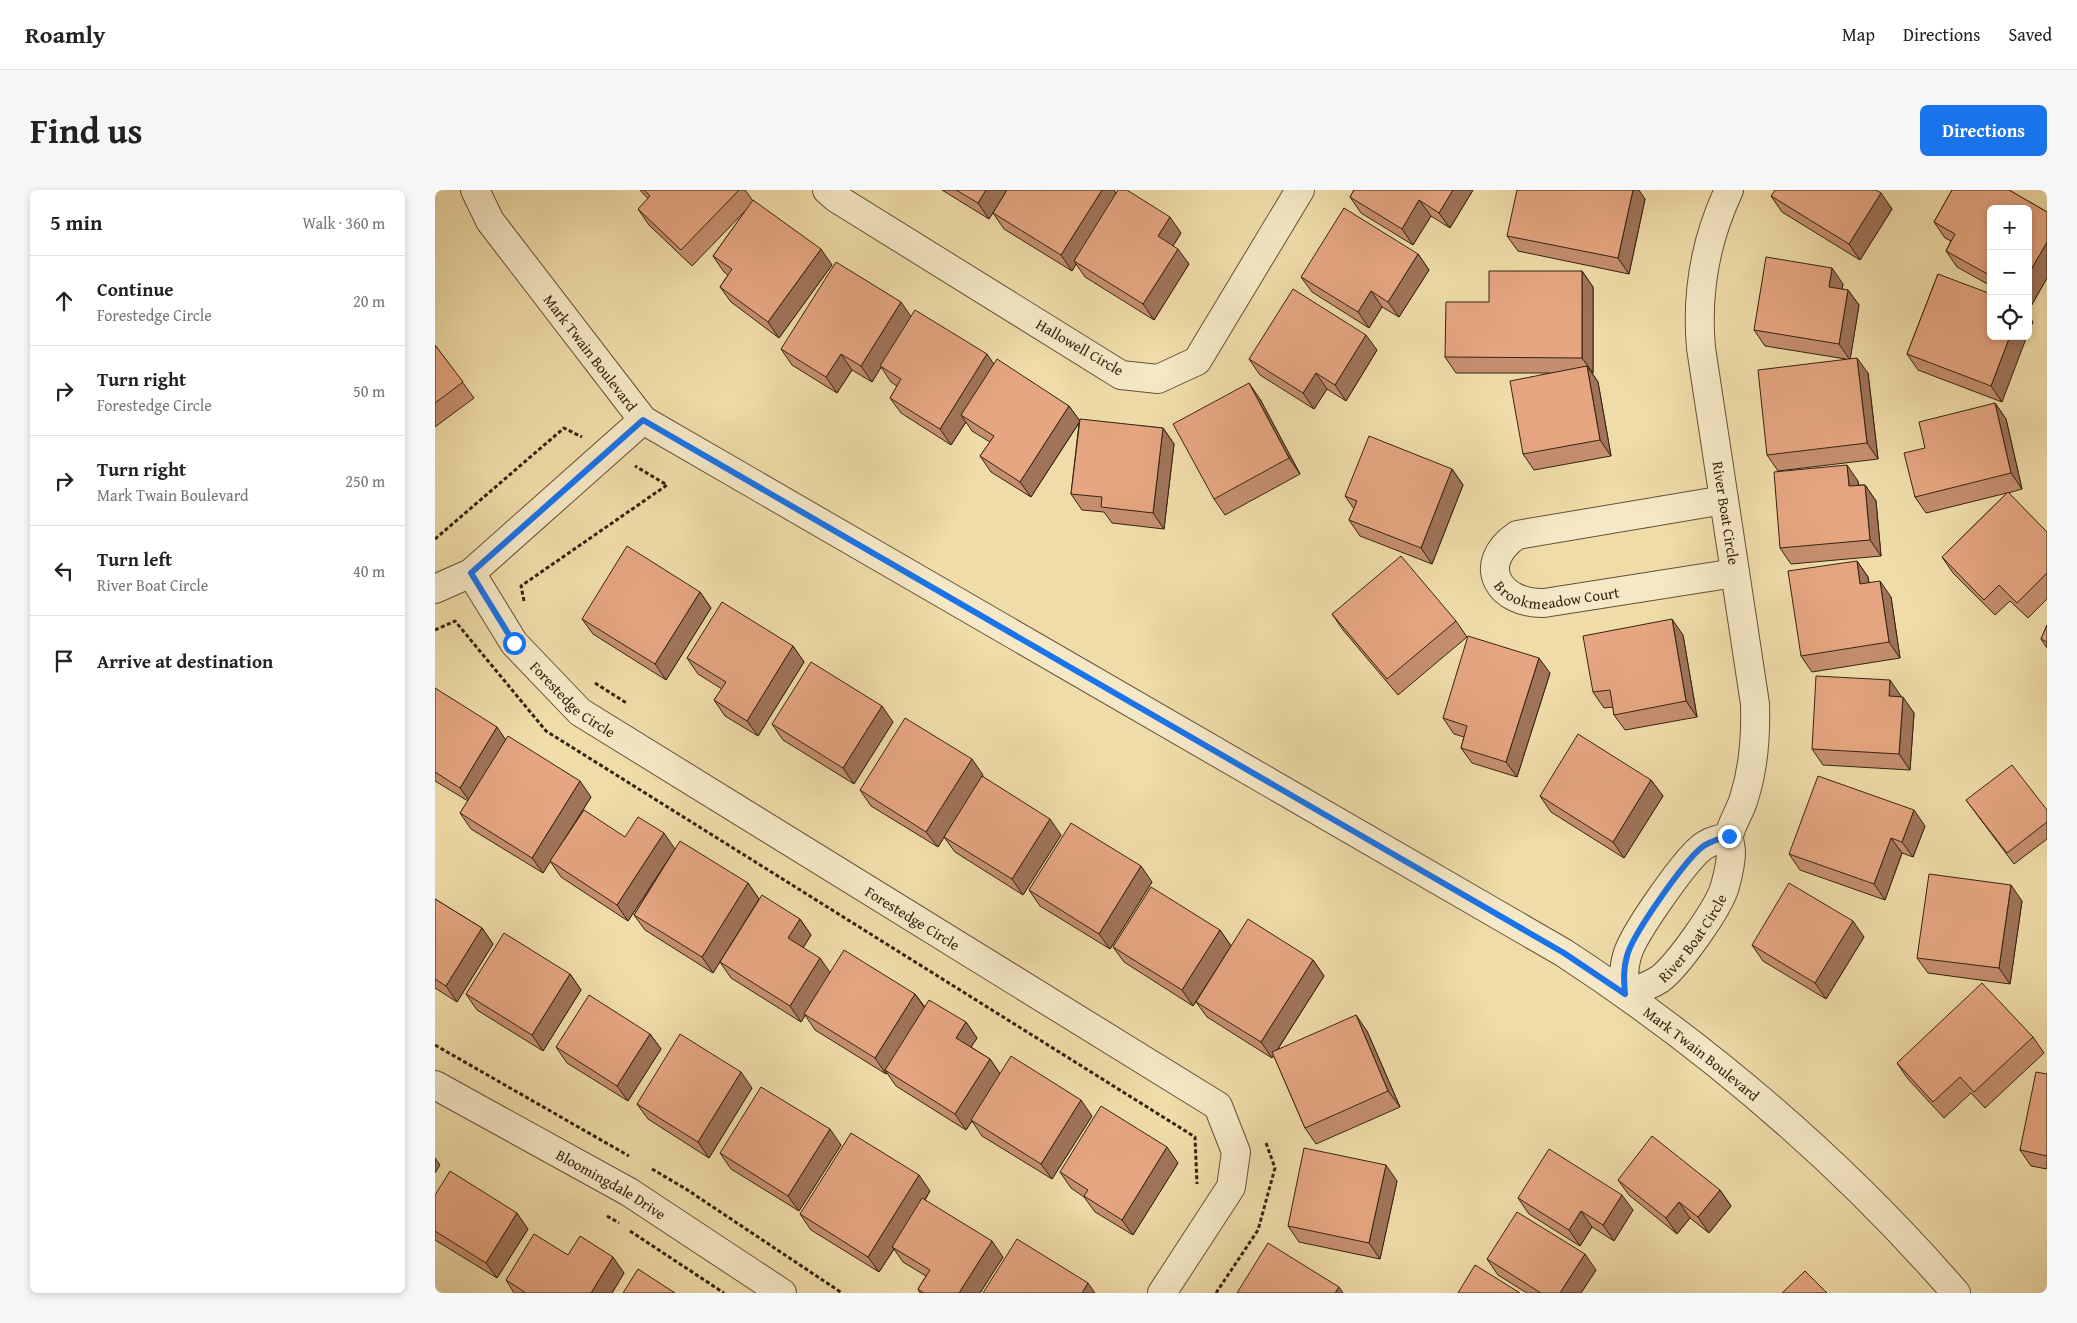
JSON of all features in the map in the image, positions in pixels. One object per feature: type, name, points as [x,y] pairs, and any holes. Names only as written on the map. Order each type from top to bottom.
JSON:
[{"type":"street","name":"Mark Twain Boulevard","points":[[475,190],[490,221],[643,420],[1564,953],[1625,994],[1710,1058],[1825,1158],[1889,1219],[1956,1293]]},
{"type":"street","name":"Hallowell Circle","points":[[827,190],[836,198],[1121,374],[1158,379],[1197,362],[1300,190]]},
{"type":"street","name":"River Boat Circle","points":[[1625,994],[1644,988],[1661,978],[1674,966],[1717,904],[1724,889],[1729,870],[1731,852],[1729,836],[1741,810],[1749,783],[1754,755],[1755,704],[1701,348],[1699,322],[1699,294],[1709,241],[1717,216],[1729,190]]},
{"type":"street","points":[[435,589],[471,573],[643,420]]},
{"type":"street","name":"Brookmeadow Court","points":[[1724,500],[1517,535],[1506,542],[1498,555],[1495,568],[1497,580],[1505,592],[1517,599],[1531,603],[1544,603],[1735,573]]},
{"type":"street","name":"Forestedge Circle","points":[[471,573],[514,643],[580,712],[1218,1106],[1236,1152],[1231,1187],[1162,1293]]},
{"type":"street","points":[[1625,994],[1623,973],[1633,938],[1689,860],[1709,843],[1729,836]]},
{"type":"street","name":"Bloomingdale Drive","points":[[435,1085],[629,1192],[782,1293]]},
{"type":"path","points":[[527,610],[521,586],[667,485]]},
{"type":"path","points":[[435,630],[455,621],[547,731],[1195,1137],[1197,1193]]},
{"type":"path","points":[[593,682],[635,709]]},
{"type":"path","points":[[1216,1293],[1258,1230],[1275,1168],[1262,1134]]},
{"type":"building","points":[[644,190],[739,190],[681,250],[638,209],[650,196]]},
{"type":"building","points":[[956,190],[986,190],[978,203]]},
{"type":"building","points":[[1007,190],[1102,190],[1061,255],[993,213]]},
{"type":"building","points":[[1118,190],[1127,190],[1170,217],[1158,236],[1178,249],[1143,304],[1074,261]]},
{"type":"building","points":[[1354,190],[1453,190],[1439,213],[1419,200],[1402,229],[1350,197]]},
{"type":"building","points":[[1517,190],[1633,190],[1618,258],[1507,236]]},
{"type":"building","points":[[1775,190],[1876,190],[1881,193],[1849,244],[1771,196]]},
{"type":"building","points":[[1952,190],[2009,190],[2047,212],[2047,242],[2032,268],[2032,205],[1987,205],[1987,274],[1946,251],[1955,234],[1934,222]]},
{"type":"building","points":[[753,200],[821,249],[768,322],[720,287],[732,269],[713,256]]},
{"type":"building","points":[[1344,208],[1418,254],[1388,302],[1371,291],[1358,312],[1301,277]]},
{"type":"building","points":[[1766,257],[1832,268],[1829,287],[1848,290],[1839,344],[1754,330]]},
{"type":"building","points":[[836,262],[901,302],[861,366],[841,354],[826,377],[781,349]]},
{"type":"building","points":[[1489,271],[1582,271],[1582,358],[1445,357],[1446,302],[1489,302]]},
{"type":"building","points":[[1938,274],[1987,292],[1987,340],[2008,340],[1991,386],[1907,354]]},
{"type":"building","points":[[1293,289],[1366,335],[1335,385],[1316,373],[1303,393],[1249,359]]},
{"type":"building","points":[[915,310],[987,354],[940,429],[890,398],[901,379],[880,366]]},
{"type":"building","points":[[435,345],[463,382],[435,403]]},
{"type":"building","points":[[1857,358],[1867,443],[1767,455],[1758,370]]},
{"type":"building","points":[[997,359],[1069,406],[1020,482],[980,456],[994,436],[961,415]]},
{"type":"building","points":[[1587,366],[1600,440],[1523,454],[1510,381]]},
{"type":"building","points":[[1249,383],[1289,458],[1214,499],[1173,424]]},
{"type":"building","points":[[1995,403],[2011,473],[1915,497],[1904,453],[1925,448],[1919,422]]},
{"type":"building","points":[[1080,419],[1163,428],[1153,513],[1101,507],[1102,497],[1071,494]]},
{"type":"building","points":[[1369,436],[1452,469],[1421,548],[1349,520],[1357,501],[1345,496]]},
{"type":"building","points":[[1847,465],[1849,486],[1865,485],[1870,540],[1780,548],[1774,472]]},
{"type":"building","points":[[2008,492],[2047,532],[2047,573],[2017,603],[1999,585],[1984,600],[1942,557]]},
{"type":"building","points":[[627,546],[700,592],[655,664],[582,619]]},
{"type":"building","points":[[1401,556],[1456,621],[1387,679],[1332,614]]},
{"type":"building","points":[[1857,561],[1860,584],[1880,581],[1889,642],[1801,656],[1788,571]]},
{"type":"building","points":[[722,602],[793,646],[747,721],[714,700],[726,682],[687,658]]},
{"type":"building","points":[[1672,619],[1686,701],[1614,715],[1610,690],[1593,692],[1583,636]]},
{"type":"building","points":[[2047,625],[2047,642],[2041,639]]},
{"type":"building","points":[[1468,636],[1539,658],[1506,762],[1461,748],[1467,726],[1443,718]]},
{"type":"building","points":[[811,662],[882,706],[843,768],[772,724]]},
{"type":"building","points":[[1816,676],[1890,680],[1889,696],[1903,697],[1899,754],[1812,749]]},
{"type":"building","points":[[435,688],[497,727],[460,788],[435,772]]},
{"type":"building","points":[[905,718],[972,759],[926,832],[860,790]]},
{"type":"building","points":[[1578,734],[1651,780],[1613,842],[1540,796]]},
{"type":"building","points":[[508,736],[580,781],[532,858],[460,813]]},
{"type":"building","points":[[2012,765],[2047,810],[2047,822],[2007,853],[1966,800]]},
{"type":"building","points":[[982,776],[1050,819],[1012,879],[944,837]]},
{"type":"building","points":[[1818,776],[1914,810],[1902,842],[1891,838],[1874,884],[1789,854]]},
{"type":"building","points":[[584,810],[625,837],[638,817],[664,833],[617,905],[550,861]]},
{"type":"building","points":[[1071,823],[1141,866],[1099,934],[1029,890]]},
{"type":"building","points":[[680,841],[748,883],[702,957],[634,915]]},
{"type":"building","points":[[1929,874],[2011,885],[1999,968],[1917,958]]},
{"type":"building","points":[[1789,883],[1853,921],[1815,983],[1752,945]]},
{"type":"building","points":[[1151,887],[1220,930],[1182,990],[1113,947]]},
{"type":"building","points":[[762,895],[800,919],[788,938],[820,958],[790,1006],[720,962]]},
{"type":"building","points":[[435,899],[482,928],[446,986],[435,979]]},
{"type":"building","points":[[1248,919],[1313,960],[1261,1042],[1196,1002]]},
{"type":"building","points":[[504,933],[570,974],[532,1035],[466,994]]},
{"type":"building","points":[[844,950],[915,994],[875,1058],[804,1014]]},
{"type":"building","points":[[1982,983],[2033,1037],[1974,1092],[1960,1077],[1933,1102],[1897,1063]]},
{"type":"building","points":[[589,995],[650,1034],[617,1086],[556,1047]]},
{"type":"building","points":[[929,1000],[966,1022],[956,1038],[990,1059],[955,1114],[885,1070]]},
{"type":"building","points":[[1356,1015],[1388,1091],[1305,1128],[1272,1052]]},
{"type":"building","points":[[680,1034],[741,1072],[698,1142],[637,1104]]},
{"type":"building","points":[[1011,1056],[1081,1100],[1041,1164],[971,1120]]},
{"type":"building","points":[[2036,1072],[2047,1074],[2047,1156],[2020,1150]]},
{"type":"building","points":[[761,1087],[830,1129],[788,1196],[720,1153]]},
{"type":"building","points":[[1101,1106],[1167,1147],[1122,1220],[1084,1196],[1088,1190],[1060,1172]]},
{"type":"building","points":[[851,1133],[919,1175],[868,1257],[800,1214]]},
{"type":"building","points":[[1652,1136],[1720,1190],[1698,1217],[1679,1202],[1666,1218],[1618,1180]]},
{"type":"building","points":[[1304,1148],[1386,1165],[1369,1243],[1288,1226]]},
{"type":"building","points":[[1549,1149],[1622,1195],[1603,1225],[1581,1211],[1569,1230],[1518,1198]]},
{"type":"building","points":[[450,1171],[517,1213],[486,1263],[435,1231],[435,1195]]},
{"type":"building","points":[[922,1198],[992,1241],[959,1293],[924,1293],[918,1289],[930,1270],[892,1247]]},
{"type":"building","points":[[1517,1212],[1585,1254],[1560,1293],[1541,1293],[1487,1259]]},
{"type":"building","points":[[534,1234],[568,1255],[580,1236],[613,1257],[591,1293],[526,1293],[506,1280]]},
{"type":"building","points":[[1017,1239],[1088,1283],[1082,1293],[983,1293]]},
{"type":"building","points":[[1268,1243],[1339,1287],[1335,1293],[1237,1293]]},
{"type":"building","points":[[1475,1265],[1520,1293],[1458,1293]]},
{"type":"building","points":[[638,1269],[675,1293],[623,1293]]},
{"type":"building","points":[[1805,1271],[1827,1293],[1782,1293]]},
{"type":"route","points":[[514,643],[471,573],[643,420],[1564,953],[1625,994],[1623,973],[1633,938],[1689,860],[1702,847],[1716,839],[1729,836]]}]
